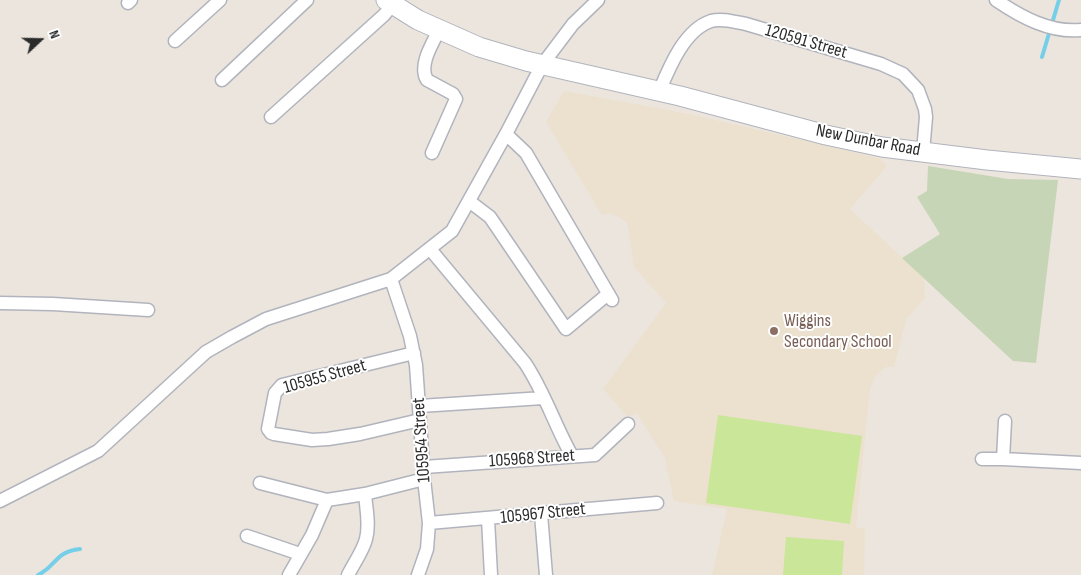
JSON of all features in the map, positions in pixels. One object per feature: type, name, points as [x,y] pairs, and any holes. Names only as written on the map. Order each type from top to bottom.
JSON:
[{"type":"street","points":[[175,41],[220,0]]},
{"type":"street","points":[[222,80],[307,0]]},
{"type":"street","points":[[0,501],[98,451],[206,352],[266,319],[391,280],[452,231],[542,65],[573,24],[598,0]]},
{"type":"street","points":[[996,0],[1026,18],[1043,25],[1064,30],[1081,30]]},
{"type":"street","points":[[271,117],[384,14],[390,2]]},
{"type":"street","name":"New Dunbar Road","points":[[390,2],[418,20],[479,47],[542,65],[659,92],[836,137],[882,147],[1081,169]]},
{"type":"street","name":"120591 Street","points":[[659,92],[668,69],[682,45],[691,35],[712,21],[729,20],[881,64],[903,74],[918,90],[925,109],[923,152]]},
{"type":"street","points":[[432,154],[456,102],[453,94],[427,80],[424,76],[427,54],[439,30]]},
{"type":"street","points":[[469,200],[490,217],[566,329],[611,298],[526,153],[506,134]]},
{"type":"street","points":[[430,249],[518,353],[530,371],[572,456]]},
{"type":"street","name":"105954 Street","points":[[391,280],[401,305],[414,353],[420,406],[429,524],[427,549],[418,575]]},
{"type":"street","points":[[0,304],[52,304],[148,310]]},
{"type":"street","name":"105955 Street","points":[[414,353],[282,385],[275,393],[268,426],[269,431],[280,435],[319,440],[360,434],[420,420]]},
{"type":"street","points":[[420,406],[543,398]]},
{"type":"street","points":[[1003,459],[1005,421]]},
{"type":"street","name":"105968 Street","points":[[327,500],[365,494],[424,473],[572,456],[595,456],[628,424]]},
{"type":"street","points":[[982,459],[1081,463]]},
{"type":"street","points":[[260,483],[327,500],[312,535],[289,575]]},
{"type":"street","points":[[348,575],[364,546],[367,534],[365,494]]},
{"type":"street","name":"105967 Street","points":[[429,524],[657,503]]},
{"type":"street","points":[[542,514],[546,575]]},
{"type":"street","points":[[488,519],[491,575]]},
{"type":"street","points":[[247,536],[300,554]]},
{"type":"shaded area","name":"Wiggins Secondary School","points":[[564,91],[689,114],[879,158],[887,166],[850,209],[924,278],[925,298],[907,316],[894,367],[886,367],[876,375],[870,389],[856,527],[865,529],[864,575],[712,575],[727,509],[674,501],[665,458],[637,413],[628,417],[603,389],[666,303],[634,267],[627,222],[611,213],[602,215],[546,122]]},
{"type":"green space","points":[[928,166],[1008,179],[1058,180],[1036,363],[1013,361],[902,258],[940,234],[917,197],[927,191]]},
{"type":"green space","points":[[718,415],[862,436],[850,524],[706,503]]},
{"type":"green space","points":[[786,537],[844,541],[842,575],[783,575]]},
{"type":"waterway","points":[[1042,57],[1059,0]]},
{"type":"waterway","points":[[38,575],[49,568],[60,556],[80,549]]},
{"type":"place","name":"Wiggins Secondary School","points":[[774,331]]}]
